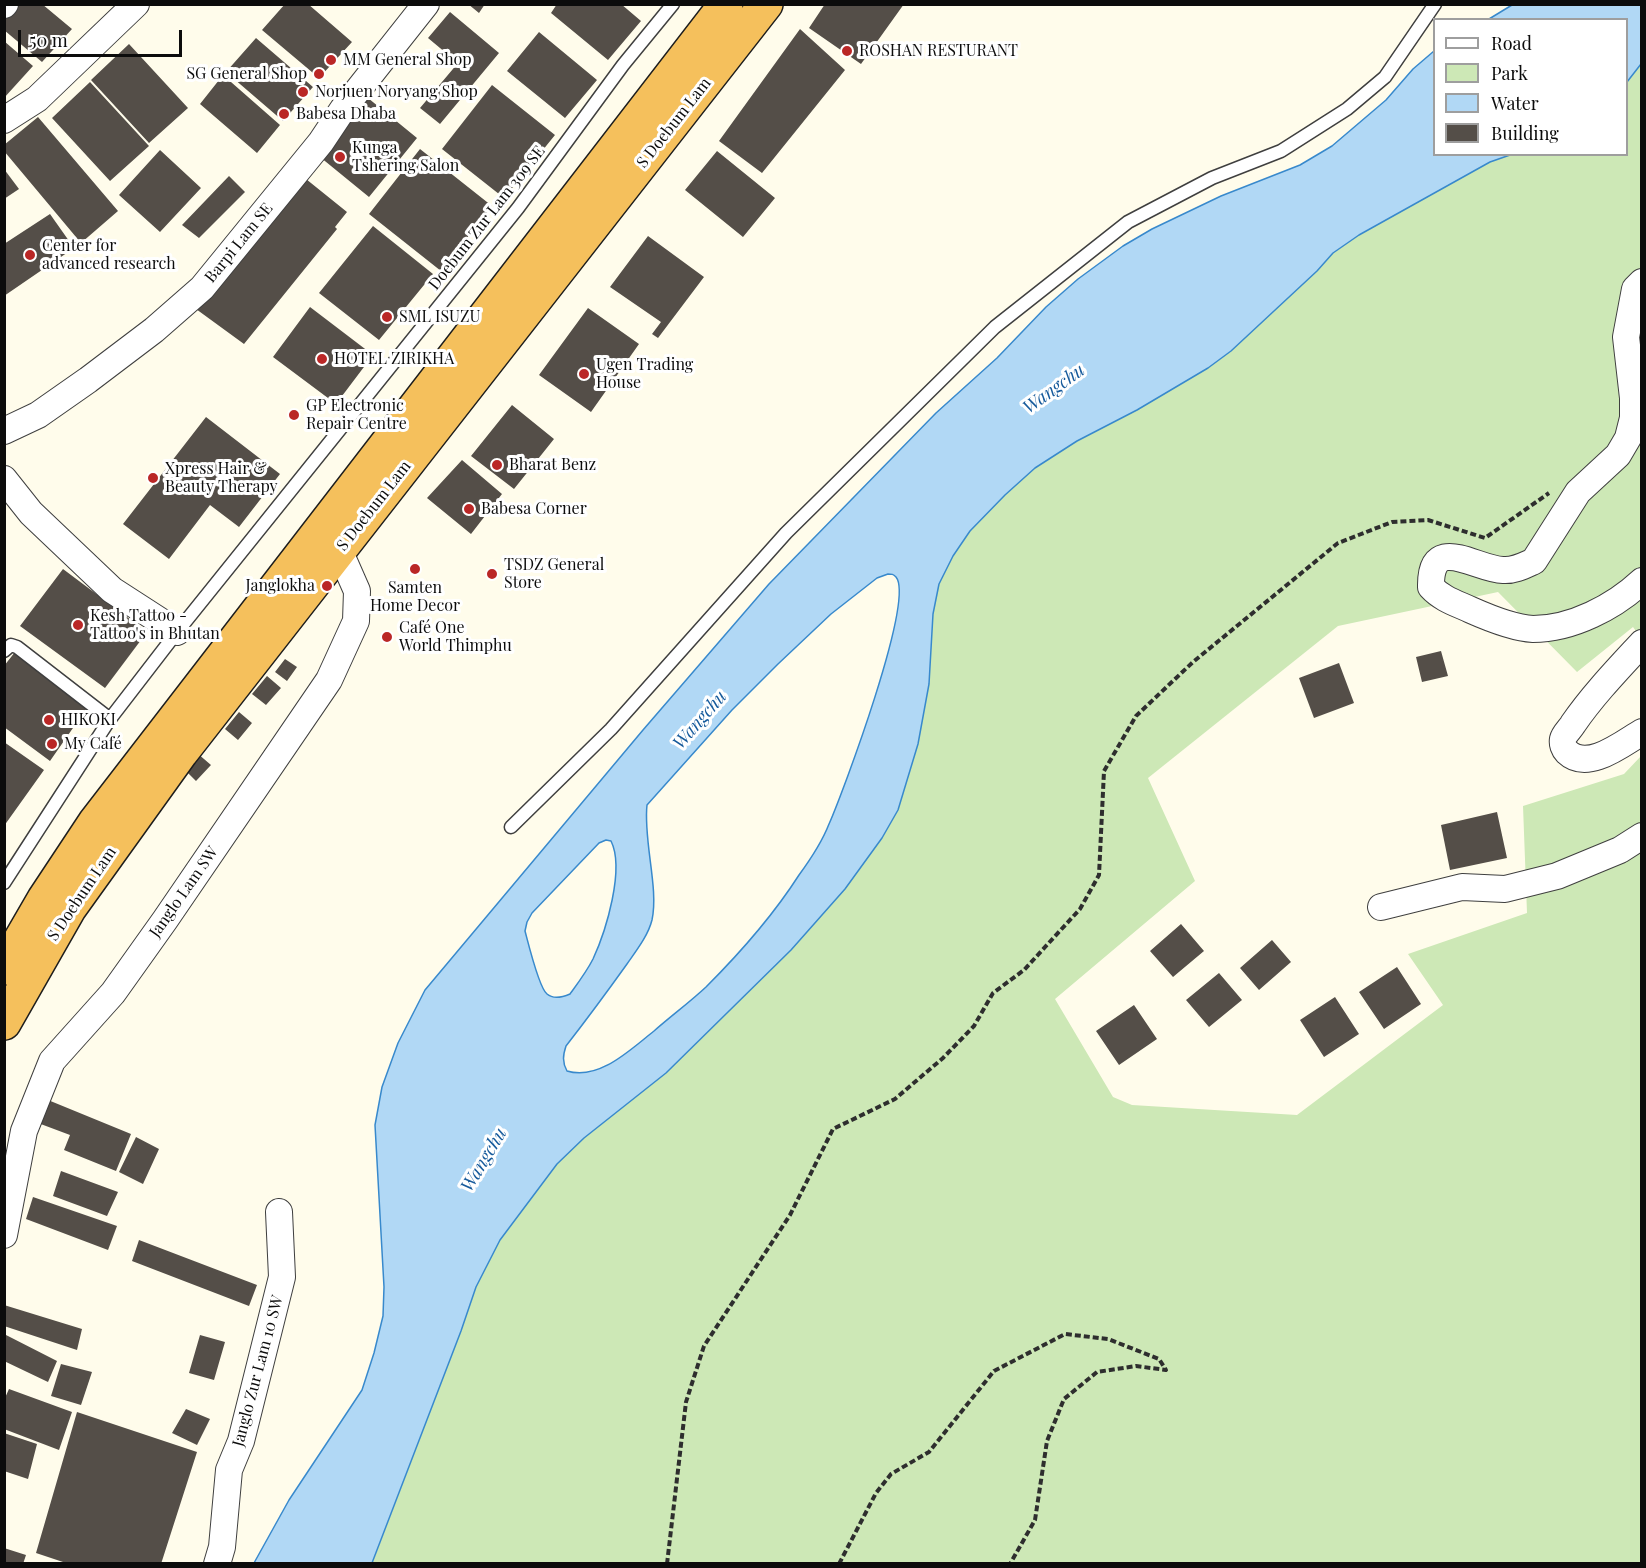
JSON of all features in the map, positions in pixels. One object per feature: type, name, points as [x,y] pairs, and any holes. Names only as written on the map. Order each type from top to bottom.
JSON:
[{"type":"highway","name":"S Doebum Lam","points":[[4,968],[44,899],[95,822],[726,4]]},
{"type":"highway","name":"S Doebum Lam","points":[[4,1023],[76,899],[181,753],[766,4]]},
{"type":"street","points":[[4,120],[37,99],[135,4]]},
{"type":"street","name":"Barpi Lam SE","points":[[4,431],[38,415],[88,380],[154,330],[202,288],[321,142],[343,109],[426,4]]},
{"type":"street","points":[[1641,282],[1635,289],[1626,337],[1633,418],[1628,438],[1618,455],[1578,492],[1534,561],[1523,567],[1502,570],[1454,557],[1440,559],[1432,566],[1431,587],[1444,598],[1482,615],[1534,629],[1559,625],[1593,614],[1619,600],[1641,581]]},
{"type":"street","points":[[4,479],[31,513],[112,590],[177,632]]},
{"type":"street","name":"Janglo Lam SW","points":[[4,1235],[24,1131],[52,1061],[113,993],[328,680],[356,621],[357,591],[339,550]]},
{"type":"street","points":[[1641,643],[1580,715],[1563,739],[1564,748],[1572,756],[1583,759],[1597,756],[1641,732]]},
{"type":"street","points":[[1381,907],[1462,887],[1505,889],[1557,876],[1620,850],[1641,836]]},
{"type":"street","name":"Janglo Zur Lam 10 SW","points":[[217,1563],[222,1547],[229,1470],[241,1441],[282,1277],[279,1212]]},
{"type":"lane","name":"Doebum Zur Lam 309 SE","points":[[4,883],[110,719],[177,632],[518,208],[623,65],[673,4]]},
{"type":"lane","points":[[511,827],[611,729],[786,534],[994,327],[1128,222],[1212,178],[1281,151],[1347,109],[1385,77],[1435,4]]},
{"type":"lane","points":[[4,651],[11,645],[17,647],[110,719]]},
{"type":"path","points":[[667,1563],[686,1402],[704,1346],[790,1215],[833,1129],[895,1099],[943,1058],[974,1026],[993,993],[1024,970],[1080,909],[1098,875],[1104,771],[1136,716],[1193,662],[1338,543],[1392,522],[1428,520],[1485,538],[1550,492],[1578,492]]},
{"type":"path","points":[[839,1563],[876,1493],[891,1474],[930,1452],[994,1371],[1065,1334],[1108,1339],[1158,1359],[1166,1370],[1136,1366],[1097,1372],[1064,1399],[1047,1441],[1035,1520],[1010,1563]]},
{"type":"green space","points":[[1641,64],[1641,638],[1633,627],[1577,672],[1498,592],[1338,626],[1148,778],[1195,881],[1055,999],[1113,1097],[1132,1105],[1297,1115],[1443,1005],[1408,954],[1527,913],[1523,806],[1624,774],[1641,756],[1641,1563],[372,1564],[476,1287],[500,1240],[557,1164],[584,1138],[666,1073],[791,950],[882,838],[898,810],[918,744],[929,684],[933,614],[939,584],[953,556],[970,531],[1035,468],[1077,441],[1137,410],[1208,368],[1231,351],[1317,271],[1333,253],[1359,235],[1490,162],[1507,156],[1628,156],[1628,81]]},
{"type":"water","points":[[1512,5],[1641,5],[1641,64],[1628,81],[1628,18],[1491,18]]},
{"type":"water","name":"Wangchu","points":[[1433,52],[1433,156],[1507,156],[1490,162],[1359,235],[1333,253],[1317,271],[1231,351],[1208,368],[1137,410],[1077,441],[1035,468],[970,531],[953,556],[939,584],[933,614],[929,684],[918,744],[898,810],[882,838],[845,889],[791,950],[666,1073],[584,1138],[557,1164],[500,1240],[476,1287],[372,1563],[254,1563],[289,1500],[362,1390],[374,1353],[383,1316],[384,1287],[375,1125],[382,1087],[398,1043],[425,990],[769,584],[936,413],[997,358],[1046,307],[1078,279],[1123,246],[1152,229],[1221,196],[1300,165],[1332,146],[1386,100],[1413,69]],"holes":[[[892,574],[896,577],[899,593],[896,621],[887,657],[848,775],[826,831],[811,857],[756,933],[700,993],[614,1062],[591,1072],[567,1071],[564,1065],[566,1046],[638,949],[652,920],[654,893],[647,833],[647,805],[732,710],[831,614],[877,578]],[[606,840],[611,841],[615,853],[615,883],[608,917],[598,947],[591,963],[570,994],[553,997],[544,990],[537,974],[525,931],[527,922],[532,913],[599,843]]]},
{"type":"building","points":[[17,4],[42,4],[72,29],[42,62],[4,30],[4,18]]},
{"type":"building","points":[[285,4],[308,4],[352,42],[319,78],[262,30]]},
{"type":"building","points":[[468,4],[485,4],[479,13]]},
{"type":"building","points":[[557,4],[621,4],[641,21],[608,60],[551,13]]},
{"type":"building","points":[[825,4],[904,4],[861,64],[809,28]]},
{"type":"building","points":[[450,12],[499,53],[440,124],[420,108],[458,63],[428,38]]},
{"type":"building","points":[[800,29],[845,70],[762,173],[719,141]]},
{"type":"building","points":[[539,32],[597,80],[565,118],[507,71]]},
{"type":"building","points":[[256,38],[313,87],[283,121],[226,72]]},
{"type":"building","points":[[4,41],[33,66],[4,98]]},
{"type":"building","points":[[129,44],[188,108],[149,143],[91,80]]},
{"type":"building","points":[[223,75],[280,125],[257,153],[200,104]]},
{"type":"building","points":[[90,82],[149,146],[110,181],[52,118]]},
{"type":"building","points":[[492,85],[555,135],[504,198],[442,149]]},
{"type":"building","points":[[368,98],[417,138],[369,197],[320,157]]},
{"type":"building","points":[[38,117],[118,211],[81,243],[4,151],[4,145]]},
{"type":"building","points":[[420,149],[492,206],[441,271],[369,214]]},
{"type":"building","points":[[160,150],[201,188],[160,232],[119,195]]},
{"type":"building","points":[[717,151],[775,198],[743,237],[685,190]]},
{"type":"building","points":[[4,169],[19,189],[4,199]]},
{"type":"building","points":[[229,176],[245,192],[199,238],[182,225]]},
{"type":"building","points":[[306,179],[347,212],[335,227],[337,229],[244,344],[196,309]]},
{"type":"building","points":[[50,214],[74,248],[4,296],[4,244]]},
{"type":"building","points":[[373,226],[433,274],[379,340],[319,293]]},
{"type":"building","points":[[648,236],[704,277],[658,338],[652,334],[661,322],[610,287]]},
{"type":"building","points":[[310,307],[373,355],[336,404],[273,357]]},
{"type":"building","points":[[588,308],[639,344],[591,412],[539,375]]},
{"type":"building","points":[[512,405],[554,439],[514,489],[471,456]]},
{"type":"building","points":[[206,417],[280,474],[239,527],[210,505],[169,559],[123,524]]},
{"type":"building","points":[[462,460],[502,494],[471,534],[427,498]]},
{"type":"building","points":[[63,569],[147,632],[105,688],[20,626]]},
{"type":"building","points":[[1441,651],[1448,676],[1422,682],[1416,657]]},
{"type":"building","points":[[15,652],[89,705],[50,761],[4,727],[4,666]]},
{"type":"building","points":[[285,659],[297,667],[287,681],[275,672]]},
{"type":"building","points":[[1339,663],[1354,703],[1314,718],[1299,678]]},
{"type":"building","points":[[267,676],[281,688],[266,705],[252,694]]},
{"type":"building","points":[[239,712],[252,723],[238,740],[225,729]]},
{"type":"building","points":[[4,742],[44,770],[4,826]]},
{"type":"building","points":[[197,753],[211,765],[196,781],[183,768]]},
{"type":"building","points":[[1497,812],[1507,858],[1450,870],[1441,825]]},
{"type":"building","points":[[1181,924],[1204,951],[1173,977],[1150,951]]},
{"type":"building","points":[[1272,940],[1291,962],[1259,990],[1240,968]]},
{"type":"building","points":[[1397,967],[1421,1004],[1384,1029],[1359,992]]},
{"type":"building","points":[[1219,973],[1242,1000],[1209,1027],[1186,1000]]},
{"type":"building","points":[[1335,997],[1359,1034],[1324,1057],[1300,1020]]},
{"type":"building","points":[[1134,1005],[1157,1039],[1119,1065],[1096,1031]]},
{"type":"building","points":[[48,1100],[131,1134],[116,1171],[64,1150],[70,1135],[38,1123]]},
{"type":"building","points":[[136,1137],[159,1149],[143,1184],[119,1172]]},
{"type":"building","points":[[61,1171],[118,1192],[107,1216],[53,1196]]},
{"type":"building","points":[[33,1197],[117,1226],[108,1250],[26,1219]]},
{"type":"building","points":[[139,1240],[257,1285],[249,1306],[132,1261]]},
{"type":"building","points":[[4,1305],[82,1329],[77,1350],[4,1326]]},
{"type":"building","points":[[6,1335],[57,1361],[48,1382],[4,1361]]},
{"type":"building","points":[[200,1335],[225,1342],[214,1380],[189,1373]]},
{"type":"building","points":[[61,1364],[92,1372],[81,1405],[51,1396]]},
{"type":"building","points":[[9,1389],[72,1412],[59,1450],[4,1429],[4,1400]]},
{"type":"building","points":[[186,1409],[210,1419],[197,1445],[172,1433]]},
{"type":"building","points":[[77,1412],[197,1452],[161,1564],[69,1564],[36,1553]]},
{"type":"building","points":[[4,1433],[37,1444],[28,1479],[4,1471]]},
{"type":"building","points":[[4,1548],[26,1555],[23,1564],[4,1564]]},
{"type":"place","name":"ROSHAN RESTURANT","points":[[847,51]]},
{"type":"place","name":"MM General Shop","points":[[331,60]]},
{"type":"place","name":"SG General Shop","points":[[319,74]]},
{"type":"place","name":"Norjuen Noryang Shop","points":[[303,92]]},
{"type":"place","name":"Babesa Dhaba","points":[[284,114]]},
{"type":"place","name":"Kunga Tshering Salon","points":[[340,157]]},
{"type":"place","name":"Center for advanced research","points":[[30,255]]},
{"type":"place","name":"SML ISUZU","points":[[387,317]]},
{"type":"place","name":"HOTEL ZIRIKHA","points":[[322,359]]},
{"type":"place","name":"Ugen Trading House","points":[[584,374]]},
{"type":"place","name":"GP Electronic Repair Centre","points":[[294,415]]},
{"type":"place","name":"Bharat Benz","points":[[497,465]]},
{"type":"place","name":"Xpress Hair & Beauty Therapy","points":[[153,478]]},
{"type":"place","name":"Babesa Corner","points":[[469,509]]},
{"type":"place","name":"Samten Home Decor","points":[[415,569]]},
{"type":"place","name":"TSDZ General Store","points":[[492,574]]},
{"type":"place","name":"Janglokha","points":[[327,586]]},
{"type":"place","name":"Kesh Tattoo - Tattoo's in Bhutan","points":[[78,625]]},
{"type":"place","name":"Café One World Thimphu","points":[[387,637]]},
{"type":"place","name":"HIKOKI","points":[[49,720]]},
{"type":"place","name":"My Café","points":[[52,744]]}]
